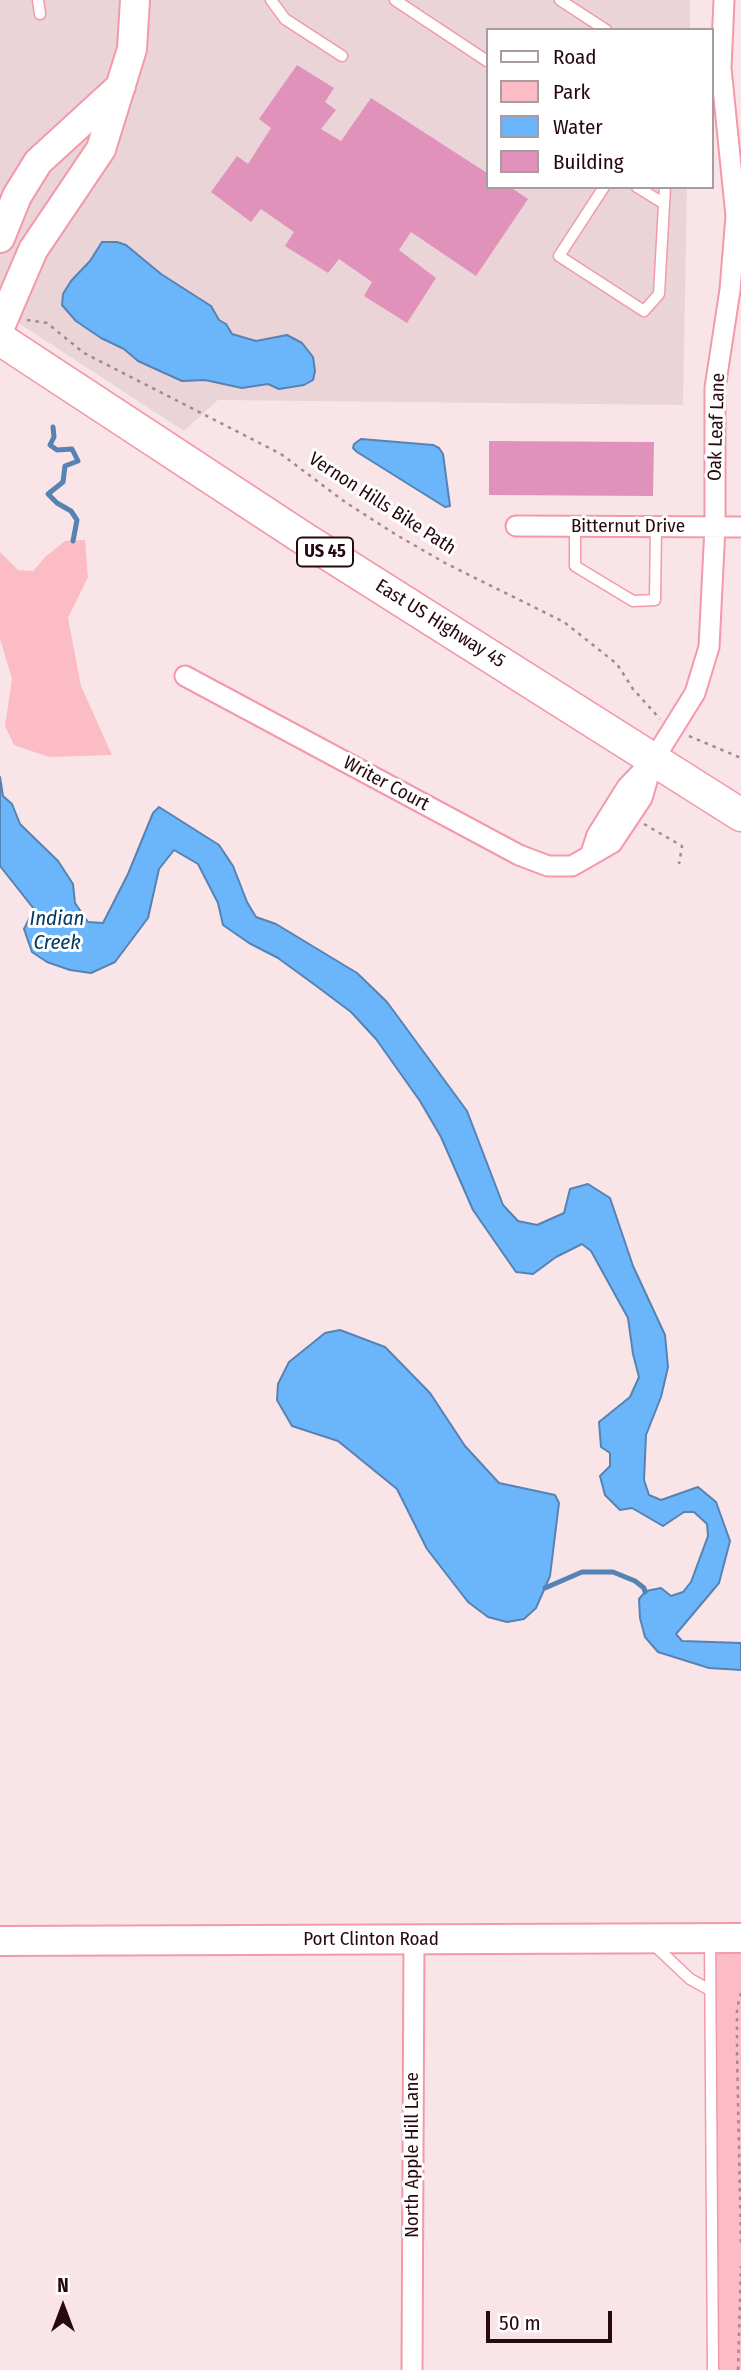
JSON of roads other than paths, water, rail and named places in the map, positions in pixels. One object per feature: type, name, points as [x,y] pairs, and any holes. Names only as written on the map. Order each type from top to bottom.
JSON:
[{"type":"main road","name":"East US Highway 45","points":[[0,339],[303,538],[741,815]]},
{"type":"street","points":[[12,323],[33,250],[101,149],[132,49],[135,0]]},
{"type":"street","name":"Oak Leaf Lane","points":[[654,759],[695,693],[709,647],[715,527],[715,387],[735,290],[735,131],[721,68],[724,0]]},
{"type":"street","points":[[0,239],[17,196],[38,162],[121,86]]},
{"type":"street","name":"Bitternut Drive","points":[[516,526],[741,527]]},
{"type":"street","name":"Writer Court","points":[[185,676],[519,855],[548,866],[572,866],[591,853],[597,835],[626,787],[654,759]]},
{"type":"street","name":"Port Clinton Road","points":[[0,1941],[741,1938]]},
{"type":"street","name":"North Apple Hill Lane","points":[[412,2370],[414,1940]]},
{"type":"lane","points":[[38,0],[40,14]]},
{"type":"lane","points":[[271,0],[285,19],[342,56]]},
{"type":"lane","points":[[395,0],[486,60]]},
{"type":"lane","points":[[560,0],[603,28]]},
{"type":"lane","points":[[603,189],[559,256],[644,311],[659,294],[665,189]]},
{"type":"lane","points":[[640,189],[663,204]]},
{"type":"lane","points":[[575,526],[575,566],[633,601],[655,600],[656,527]]},
{"type":"lane","points":[[710,1938],[713,2370]]},
{"type":"lane","points":[[650,1940],[685,1974],[710,1990]]},
{"type":"water","points":[[102,242],[126,245],[161,274],[211,306],[232,334],[256,341],[287,335],[302,343],[313,357],[313,380],[304,385],[279,389],[268,384],[242,388],[205,380],[182,381],[138,361],[124,349],[101,338],[76,321],[62,305],[63,294],[71,281],[90,261]]},
{"type":"water","points":[[361,439],[433,445],[439,448],[443,454],[450,506],[445,507],[357,452],[353,448],[354,444]]},
{"type":"water","name":"Indian Creek","points":[[0,777],[3,796],[12,804],[20,824],[58,861],[73,884],[75,903],[88,922],[103,923],[128,874],[153,813],[159,807],[219,845],[233,866],[256,917],[276,924],[357,973],[387,1002],[467,1111],[503,1205],[518,1221],[537,1225],[564,1213],[570,1189],[588,1184],[610,1198],[633,1266],[665,1335],[668,1367],[661,1397],[646,1435],[644,1480],[649,1495],[661,1500],[698,1487],[716,1502],[730,1541],[719,1583],[676,1634],[682,1641],[741,1643],[741,1670],[709,1668],[658,1652],[645,1637],[639,1599],[646,1591],[661,1588],[671,1596],[683,1592],[691,1582],[708,1536],[707,1524],[694,1512],[684,1512],[663,1526],[632,1508],[620,1510],[605,1495],[600,1476],[610,1466],[610,1453],[601,1447],[599,1422],[630,1397],[639,1377],[628,1318],[591,1251],[582,1244],[556,1257],[533,1274],[516,1272],[473,1210],[441,1137],[420,1101],[376,1039],[351,1012],[315,985],[278,958],[223,925],[218,903],[198,864],[174,850],[159,869],[148,918],[115,962],[91,973],[70,970],[47,962],[32,952],[24,929],[34,909],[0,866]]},
{"type":"water","points":[[340,1330],[385,1347],[430,1393],[465,1446],[499,1483],[555,1495],[559,1503],[550,1576],[536,1608],[524,1619],[507,1622],[488,1617],[468,1602],[427,1549],[397,1489],[338,1441],[292,1426],[277,1400],[278,1384],[289,1362],[325,1333]]},
{"type":"waterway","points":[[53,427],[54,437],[50,445],[57,450],[72,449],[78,461],[65,466],[63,482],[48,494],[71,511],[77,520],[73,541]]},
{"type":"waterway","points":[[545,1588],[582,1572],[613,1572],[635,1581],[645,1592]]}]
